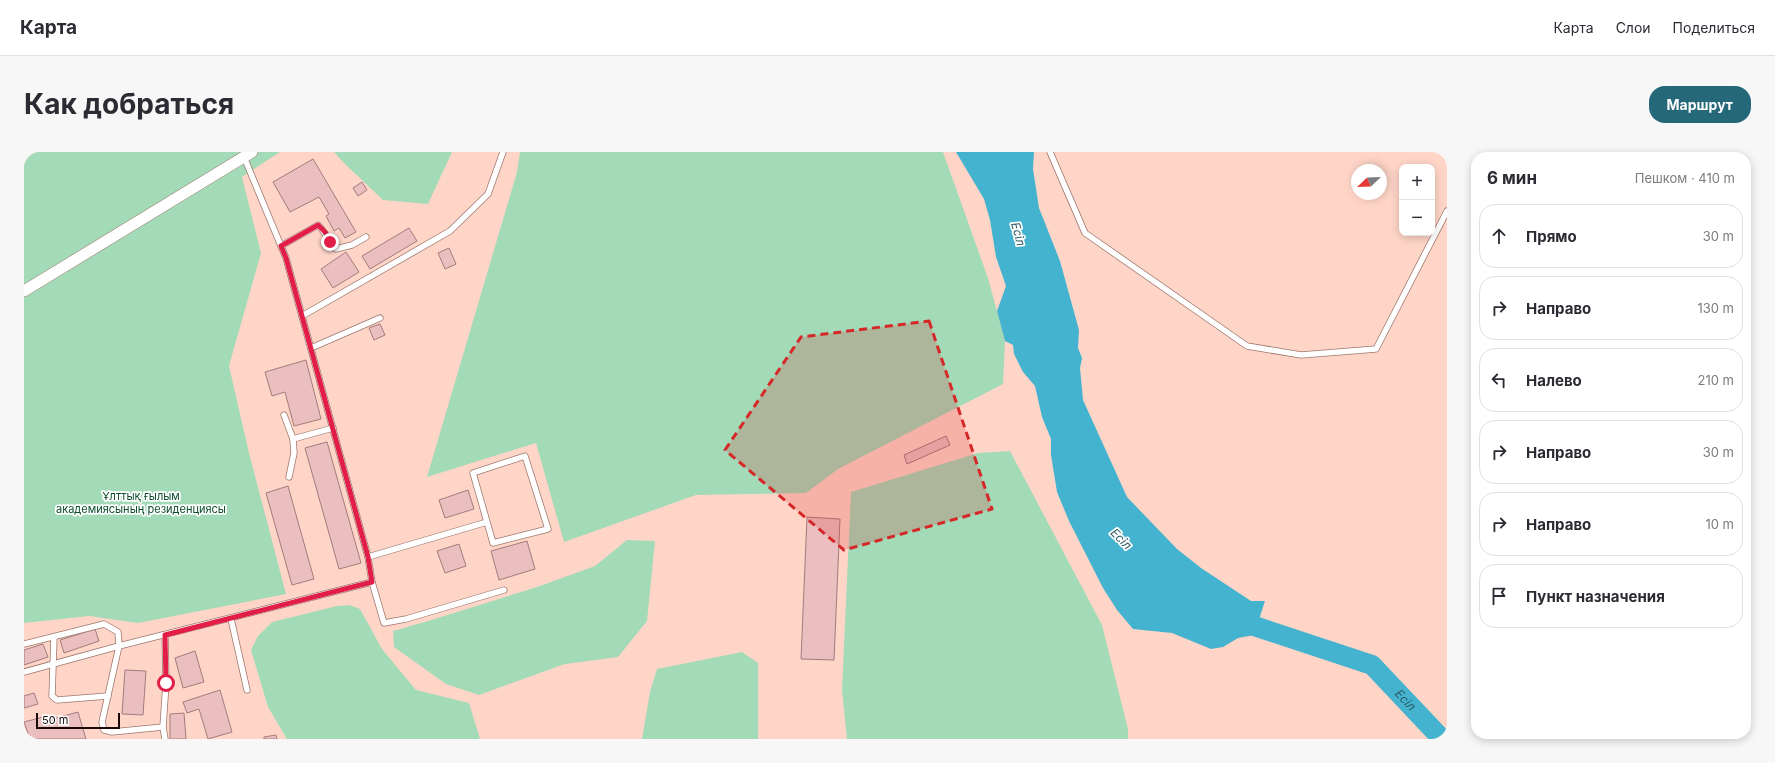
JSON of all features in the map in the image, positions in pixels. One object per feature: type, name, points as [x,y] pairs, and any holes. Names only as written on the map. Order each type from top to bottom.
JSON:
[{"type":"street","points":[[24,291],[248,154]]},
{"type":"lane","points":[[302,316],[450,231],[488,194],[504,152]]},
{"type":"lane","points":[[1050,152],[1085,233],[1247,346],[1294,354],[1301,355],[1376,349],[1447,211]]},
{"type":"lane","points":[[248,154],[281,246],[302,316],[368,557],[372,582],[384,623],[406,619],[504,590]]},
{"type":"lane","points":[[281,246],[318,225],[325,232],[330,242],[336,249],[352,245],[366,237]]},
{"type":"lane","points":[[311,348],[380,318]]},
{"type":"lane","points":[[284,415],[292,439],[294,453],[290,477]]},
{"type":"lane","points":[[292,439],[333,428]]},
{"type":"lane","points":[[525,456],[548,529],[493,543],[487,522],[473,473],[525,456]]},
{"type":"lane","points":[[368,557],[487,522]]},
{"type":"lane","points":[[24,672],[119,646],[231,619],[372,582]]},
{"type":"lane","points":[[231,619],[247,690]]},
{"type":"lane","points":[[24,644],[104,624],[118,632],[119,646],[102,722],[104,730],[112,732],[163,727]]},
{"type":"lane","points":[[165,635],[166,683],[163,727],[165,739]]},
{"type":"lane","points":[[54,637],[52,696],[57,700],[108,696]]},
{"type":"highlighted area","points":[[929,321],[992,509],[844,550],[725,450],[801,337]]},
{"type":"green space","name":"Ұлттық ғылым академиясының резиденциясы","points":[[24,152],[280,152],[242,177],[261,253],[229,366],[249,453],[286,594],[138,623],[89,616],[24,623]]},
{"type":"green space","points":[[334,152],[452,152],[428,204],[383,200]]},
{"type":"green space","points":[[520,152],[943,152],[988,278],[1005,341],[1003,384],[838,469],[806,493],[696,495],[564,542],[536,443],[427,477],[517,172]]},
{"type":"green space","points":[[1010,451],[1102,625],[1128,729],[1128,739],[847,739],[842,690],[851,492],[978,453]]},
{"type":"green space","points":[[627,540],[655,541],[647,621],[618,657],[565,664],[479,695],[446,684],[394,647],[393,631],[537,587],[595,566]]},
{"type":"green space","points":[[349,605],[360,609],[382,649],[416,690],[469,703],[480,739],[287,739],[268,707],[251,650],[258,636],[272,622],[337,606]]},
{"type":"green space","points":[[742,652],[758,663],[758,739],[642,739],[650,692],[657,669]]},
{"type":"water","points":[[956,152],[1034,152],[1033,169],[1039,208],[1060,261],[1079,330],[1078,348],[1082,358],[1080,368],[1083,400],[1127,497],[1177,549],[1201,568],[1251,601],[1265,601],[1254,635],[1238,638],[1223,647],[1211,649],[1172,633],[1133,629],[1117,610],[1103,588],[1069,521],[1057,492],[1051,455],[1051,439],[1042,417],[1035,386],[1023,372],[1014,354],[1013,345],[1005,341],[997,311],[1006,286],[996,257],[990,220],[984,199]]},
{"type":"building","points":[[313,159],[356,232],[345,238],[339,228],[334,231],[326,216],[329,214],[319,197],[290,212],[273,182]]},
{"type":"building","points":[[362,182],[367,190],[358,196],[353,188]]},
{"type":"building","points":[[409,228],[417,241],[370,269],[362,256]]},
{"type":"building","points":[[449,248],[456,264],[445,269],[438,253]]},
{"type":"building","points":[[346,252],[359,272],[333,288],[321,269]]},
{"type":"building","points":[[380,324],[385,335],[374,340],[369,328]]},
{"type":"building","points":[[306,360],[321,419],[294,426],[285,392],[272,396],[265,372]]},
{"type":"building","points":[[946,436],[950,445],[907,464],[904,455]]},
{"type":"building","points":[[327,442],[361,563],[339,569],[305,448]]},
{"type":"building","points":[[288,486],[314,579],[292,585],[266,493]]},
{"type":"building","points":[[468,490],[474,509],[445,518],[439,500]]},
{"type":"building","points":[[807,517],[840,519],[834,660],[801,659]]},
{"type":"building","points":[[527,541],[535,569],[499,580],[491,551]]},
{"type":"building","points":[[459,544],[466,566],[445,573],[437,551]]},
{"type":"building","points":[[95,629],[99,641],[64,653],[60,640]]},
{"type":"building","points":[[43,644],[48,657],[24,665],[24,650]]},
{"type":"building","points":[[195,651],[204,682],[183,688],[175,658]]},
{"type":"building","points":[[125,670],[146,671],[143,715],[122,714]]},
{"type":"building","points":[[220,690],[232,732],[208,739],[199,709],[187,713],[183,702]]},
{"type":"building","points":[[34,693],[38,704],[24,708],[24,696]]},
{"type":"building","points":[[78,712],[86,739],[30,739],[24,722],[47,716],[49,720]]},
{"type":"building","points":[[184,713],[186,739],[170,739],[170,714]]},
{"type":"building","points":[[276,735],[277,739],[264,739],[264,737]]},
{"type":"waterway","name":"Есіл","points":[[1230,618],[1372,665],[1442,739]]},
{"type":"route","points":[[166,683],[165,635],[253,614],[372,582],[368,557],[286,258],[281,246],[318,225],[325,232],[330,242]]}]
